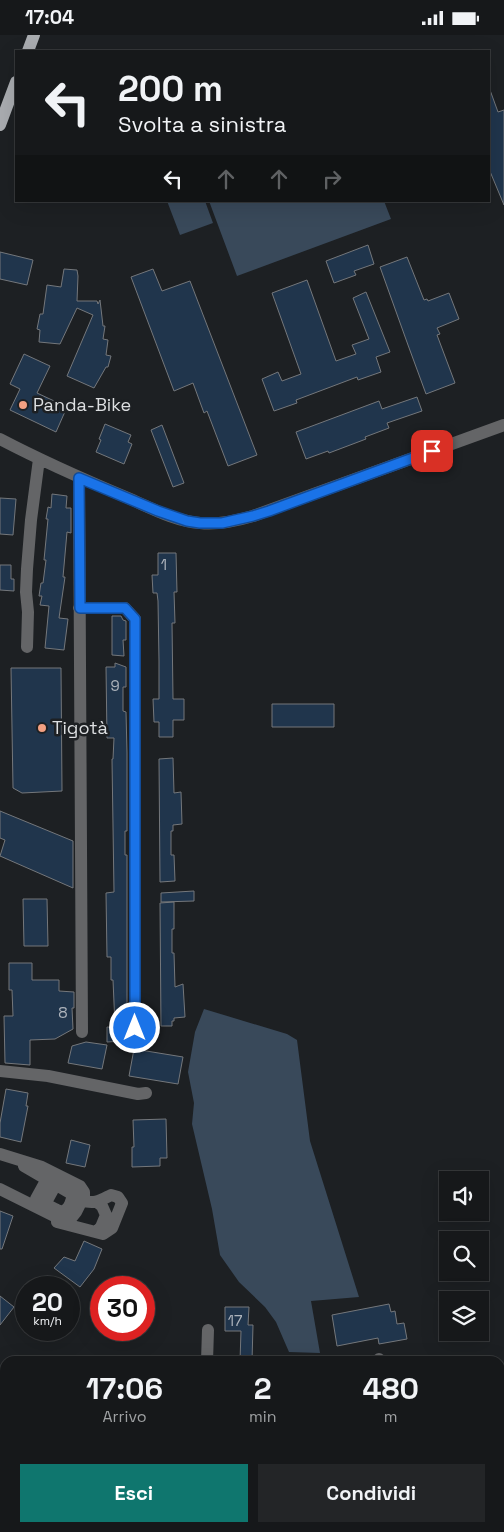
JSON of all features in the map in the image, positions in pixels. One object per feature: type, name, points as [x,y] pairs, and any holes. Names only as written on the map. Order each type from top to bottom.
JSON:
[{"type":"main road","points":[[28,50],[34,35]]},
{"type":"main road","points":[[0,125],[15,85]]},
{"type":"street","points":[[0,439],[79,478],[181,519],[200,523],[222,523],[269,511],[504,425]]},
{"type":"street","points":[[27,647],[27,569],[39,459]]},
{"type":"street","points":[[79,478],[82,1032]]},
{"type":"street","points":[[80,608],[125,608],[135,619],[135,1028]]},
{"type":"street","points":[[0,1071],[48,1076],[138,1094],[146,1093]]},
{"type":"street","points":[[0,1180],[45,1204],[63,1211],[73,1198],[72,1194],[56,1184],[5,1156]]},
{"type":"street","points":[[5,1156],[42,1167],[80,1186],[84,1192],[76,1212],[72,1217],[65,1218],[54,1215],[5,1191]]},
{"type":"street","points":[[45,1204],[56,1184]]},
{"type":"street","points":[[5,1191],[48,1219],[104,1235],[111,1231],[122,1203],[118,1197],[111,1195],[97,1202],[88,1203],[82,1200]]},
{"type":"street","points":[[96,1232],[101,1227],[106,1215],[105,1210],[97,1202]]},
{"type":"street","points":[[207,1356],[208,1330]]},
{"type":"shaded area","points":[[167,202],[205,202],[213,223],[180,235]]},
{"type":"shaded area","points":[[209,202],[384,202],[391,219],[237,276]]},
{"type":"shaded area","points":[[204,1009],[287,1034],[297,1040],[310,1141],[359,1297],[311,1301],[320,1353],[289,1352],[276,1322],[265,1307],[239,1282],[220,1255],[212,1209],[192,1124],[194,1103],[188,1072],[195,1032]]},
{"type":"building","points":[[490,90],[498,112],[504,110],[504,205],[490,171]]},
{"type":"building","points":[[368,245],[374,264],[354,271],[356,275],[334,283],[326,261]]},
{"type":"building","points":[[0,252],[33,260],[27,285],[0,279]]},
{"type":"building","points":[[407,257],[424,300],[427,299],[428,301],[449,293],[459,319],[437,328],[440,334],[437,335],[455,383],[426,394],[380,267]]},
{"type":"building","points":[[64,269],[77,270],[77,301],[97,301],[98,304],[100,300],[103,326],[105,326],[103,339],[108,340],[106,355],[111,356],[108,367],[106,367],[94,388],[67,376],[93,315],[77,308],[60,344],[39,342],[40,330],[37,329],[40,314],[43,314],[47,285],[61,287]]},
{"type":"building","points":[[153,269],[162,291],[190,281],[257,455],[228,466],[207,411],[204,413],[193,383],[174,391],[131,277]]},
{"type":"building","points":[[307,280],[336,361],[356,354],[352,345],[369,339],[353,298],[366,292],[390,352],[376,357],[381,372],[358,380],[357,377],[296,400],[297,403],[274,411],[262,379],[278,372],[282,381],[301,374],[272,293]]},
{"type":"building","points":[[24,354],[50,366],[37,393],[67,407],[56,432],[10,410],[20,389],[10,384]]},
{"type":"building","points":[[417,397],[422,411],[387,423],[389,428],[365,437],[366,439],[329,453],[328,451],[306,459],[296,432],[379,401],[382,409]]},
{"type":"building","points":[[105,424],[131,435],[128,442],[132,444],[124,464],[96,452]]},
{"type":"building","points":[[162,425],[184,483],[173,487],[151,430]]},
{"type":"building","points":[[52,494],[67,496],[66,508],[71,508],[71,533],[67,532],[63,577],[65,577],[59,618],[68,619],[64,650],[45,648],[49,606],[40,605],[42,596],[39,596],[46,560],[44,560],[48,519],[46,519],[48,507],[51,508]]},
{"type":"building","points":[[0,498],[16,499],[13,535],[0,534]]},
{"type":"building","points":[[158,553],[176,553],[177,592],[174,592],[175,623],[172,623],[173,699],[184,699],[184,720],[173,720],[173,737],[159,737],[159,722],[154,722],[153,699],[159,699],[159,661],[158,601],[157,593],[153,593],[152,575],[158,575]]},
{"type":"building","points":[[0,565],[11,565],[11,579],[14,579],[14,591],[0,590]]},
{"type":"building","points":[[112,616],[121,616],[126,621],[126,640],[123,640],[124,656],[112,655]]},
{"type":"building","points":[[115,663],[126,667],[126,687],[123,687],[123,711],[126,712],[127,753],[127,831],[125,831],[125,855],[127,855],[126,1025],[115,1025],[111,957],[107,957],[106,893],[114,892],[112,759],[114,738],[107,738],[106,667],[115,667]]},
{"type":"building","points":[[11,668],[61,668],[62,791],[22,793],[13,788]]},
{"type":"building","points":[[272,704],[334,704],[334,727],[272,727]]},
{"type":"building","points":[[173,758],[174,793],[181,792],[182,824],[173,825],[173,831],[171,831],[171,855],[174,855],[175,881],[160,882],[159,759]]},
{"type":"building","points":[[0,811],[73,841],[73,888],[0,856],[5,840],[0,838]]},
{"type":"building","points":[[194,891],[194,901],[161,902],[161,893]]},
{"type":"building","points":[[23,899],[47,899],[48,946],[24,946]]},
{"type":"building","points":[[174,902],[172,953],[174,953],[175,987],[183,984],[185,1017],[174,1018],[172,1026],[161,1026],[160,903]]},
{"type":"building","points":[[9,963],[32,963],[32,980],[59,980],[59,991],[74,992],[74,1008],[72,1008],[73,1029],[55,1039],[30,1040],[30,1065],[5,1063],[4,1016],[13,1016],[12,990],[9,990]]},
{"type":"building","points":[[107,1027],[121,1028],[122,1041],[107,1042]]},
{"type":"building","points":[[86,1042],[107,1045],[102,1069],[68,1063],[72,1046]]},
{"type":"building","points":[[134,1049],[183,1057],[178,1084],[129,1076]]},
{"type":"building","points":[[6,1089],[28,1093],[26,1106],[28,1106],[21,1142],[0,1137],[0,1123]]},
{"type":"building","points":[[166,1119],[167,1158],[160,1158],[160,1166],[132,1167],[132,1147],[134,1147],[133,1120]]},
{"type":"building","points":[[71,1140],[90,1145],[85,1167],[66,1163]]},
{"type":"building","points":[[0,1211],[13,1216],[2,1249],[0,1249]]},
{"type":"building","points":[[84,1241],[102,1249],[94,1269],[80,1287],[80,1276],[65,1276],[54,1268],[64,1257],[75,1261]]},
{"type":"building","points":[[0,1296],[14,1307],[0,1325]]},
{"type":"building","points":[[389,1304],[391,1312],[395,1311],[397,1324],[404,1323],[407,1339],[379,1344],[378,1338],[337,1346],[332,1315]]},
{"type":"building","points":[[225,1307],[249,1307],[248,1325],[253,1325],[252,1356],[240,1356],[241,1331],[225,1331]]},
{"type":"place","name":"Panda-Bike","points":[[23,405]]},
{"type":"place","name":"Tigotà","points":[[42,728]]},
{"type":"route","points":[[135,1028],[135,619],[125,608],[80,608],[79,478],[174,517],[200,523],[222,523],[236,521],[269,511],[432,451]]}]
